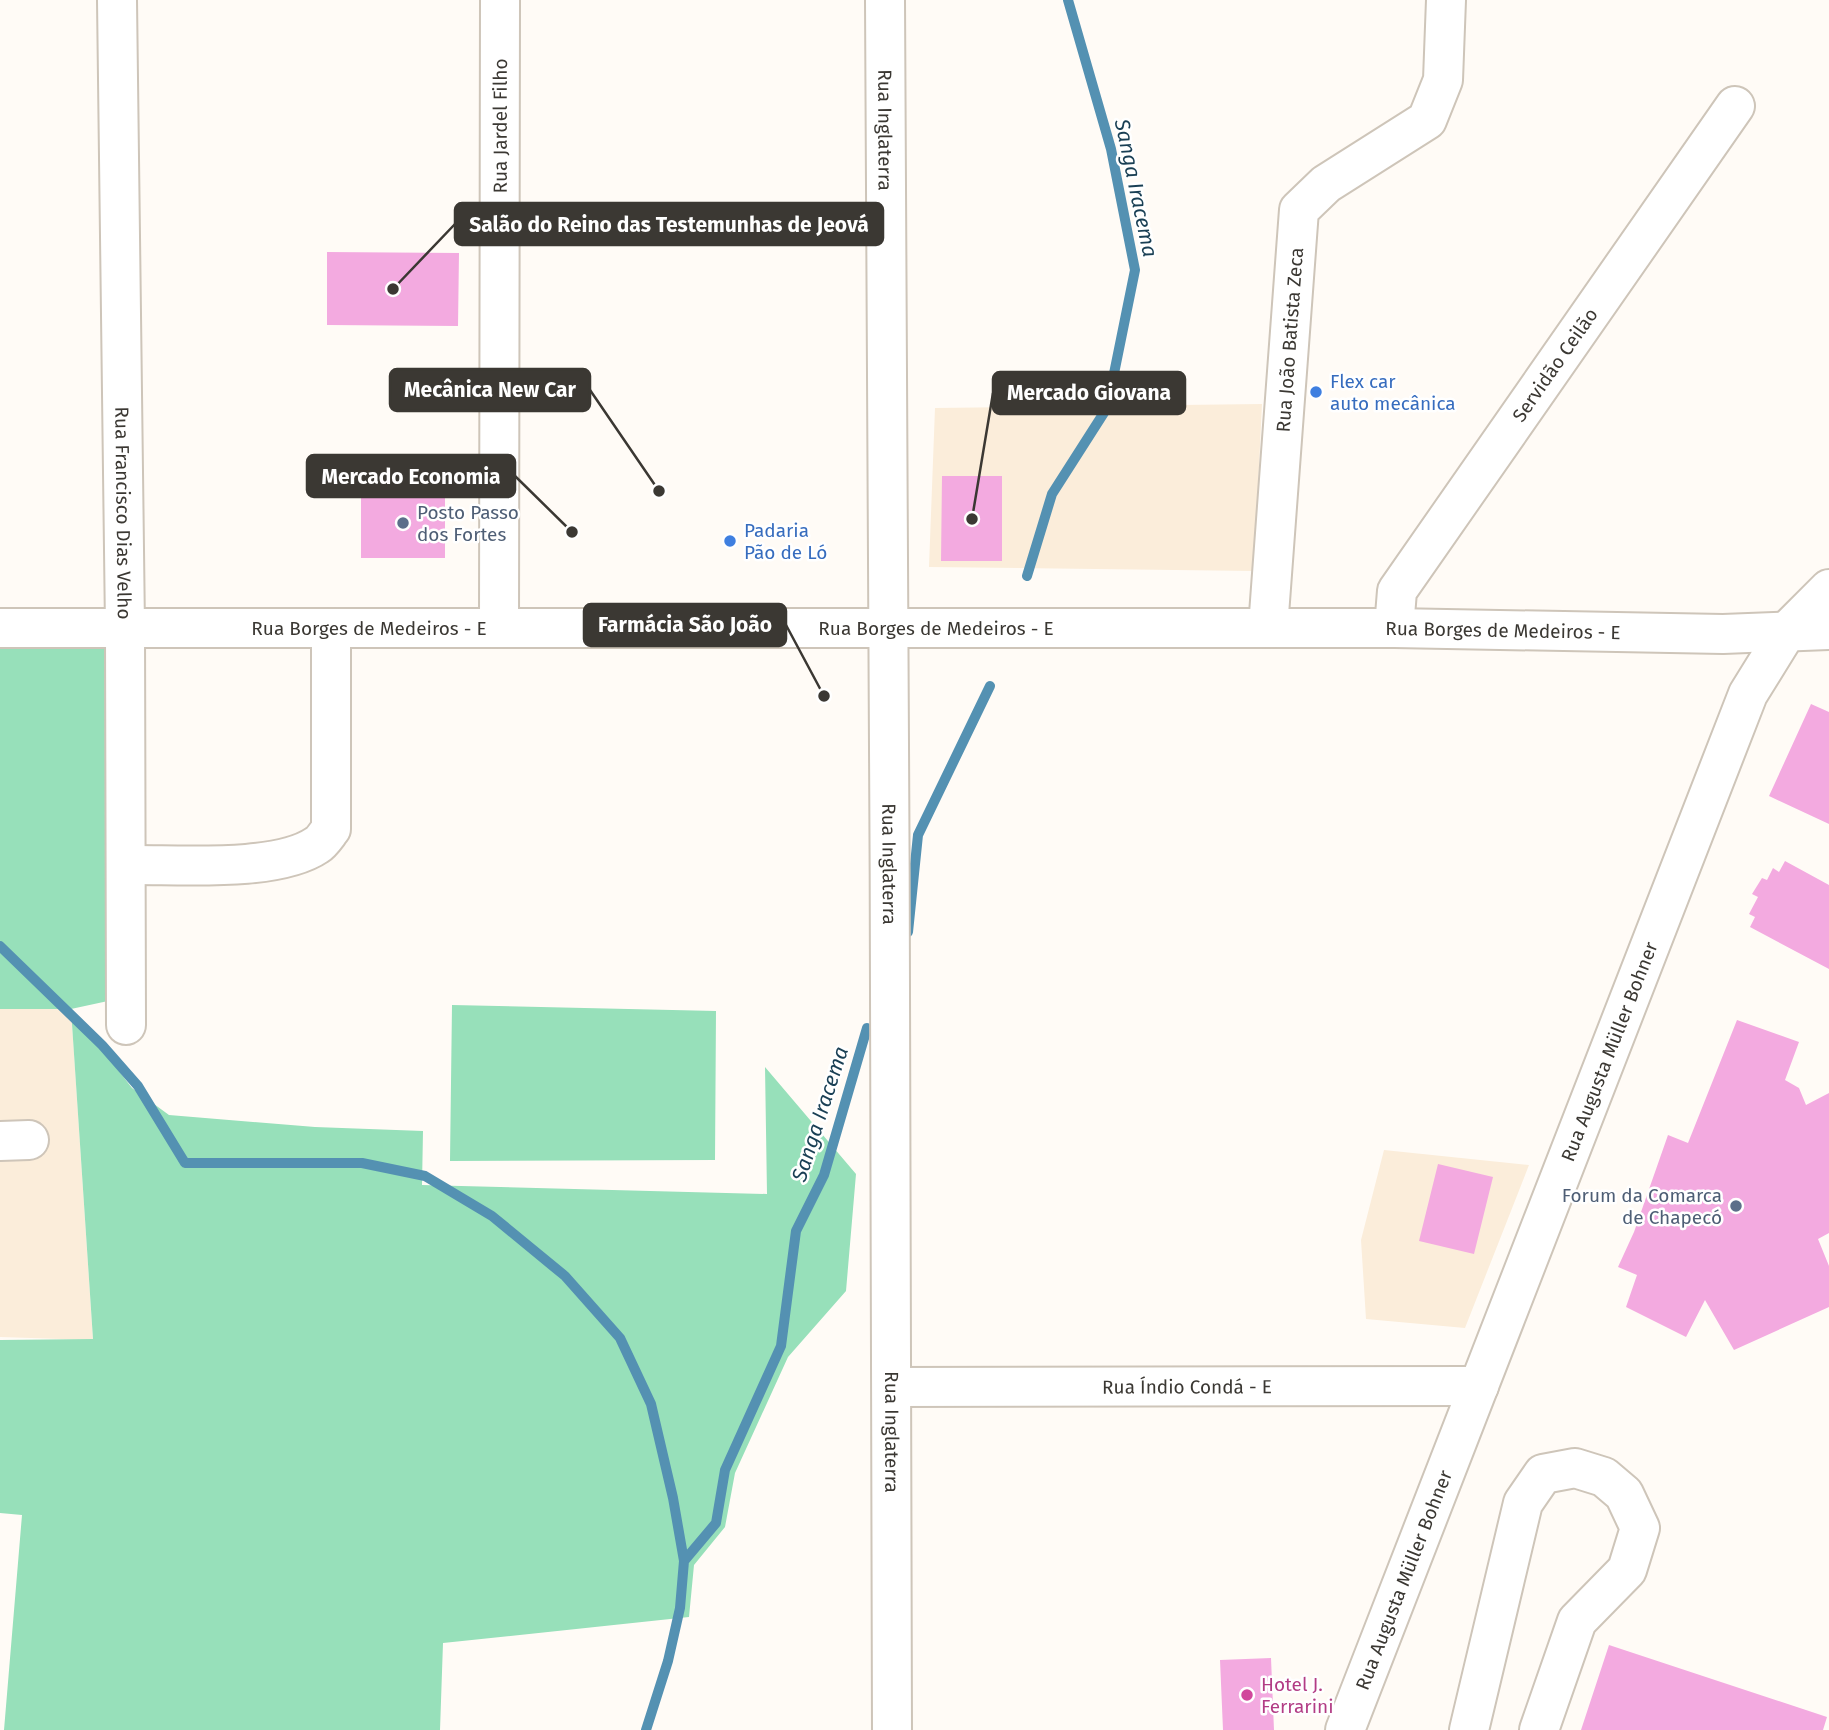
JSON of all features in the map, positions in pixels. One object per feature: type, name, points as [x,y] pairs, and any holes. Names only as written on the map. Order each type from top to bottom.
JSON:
[{"type":"street","name":"Rua Francisco Dias Velho","points":[[117,0],[127,1025]]},
{"type":"street","name":"Rua Jardel Filho","points":[[499,628],[500,0]]},
{"type":"street","name":"Rua Inglaterra","points":[[885,0],[893,1387],[892,1730]]},
{"type":"street","name":"Rua João Batista Zeca","points":[[1268,628],[1300,210],[1325,184],[1427,120],[1443,80],[1446,0]]},
{"type":"street","name":"Servidão Ceilão","points":[[1394,628],[1397,591],[1735,106]]},
{"type":"street","name":"Rua Augusta Müller Bohner","points":[[1345,1730],[1748,694],[1787,631],[1829,589]]},
{"type":"street","name":"Rua Borges de Medeiros - E","points":[[0,628],[1394,628],[1723,634],[1829,630]]},
{"type":"street","points":[[126,865],[263,864],[290,858],[318,845],[331,829],[331,628]]},
{"type":"street","name":"Rua Índio Condá - E","points":[[893,1387],[1479,1386]]},
{"type":"street","points":[[1469,1730],[1522,1503],[1543,1475],[1575,1468],[1604,1477],[1625,1494],[1640,1528],[1627,1570],[1577,1620],[1539,1730]]},
{"type":"shaded area","points":[[1262,404],[1254,571],[929,567],[935,408]]},
{"type":"shaded area","points":[[0,1009],[71,1009],[93,1340],[0,1337]]},
{"type":"shaded area","points":[[1384,1150],[1529,1165],[1465,1328],[1366,1319],[1361,1240]]},
{"type":"green space","points":[[0,646],[107,646],[108,1001],[71,1009],[0,1009]]},
{"type":"green space","points":[[452,1005],[716,1011],[715,1160],[450,1161]]},
{"type":"green space","points":[[71,1009],[132,1088],[169,1115],[315,1127],[423,1131],[422,1185],[767,1194],[765,1067],[856,1174],[846,1291],[788,1357],[735,1473],[725,1527],[694,1565],[689,1617],[443,1643],[440,1730],[4,1730],[22,1515],[0,1513],[0,1340],[93,1339]]},
{"type":"building","points":[[327,252],[459,253],[458,326],[327,325]]},
{"type":"building","name":"Posto Passo dos Fortes","points":[[347,456],[456,456],[456,488],[445,488],[445,558],[361,558],[361,486],[348,486]]},
{"type":"building","points":[[942,476],[1002,476],[1002,561],[941,561]]},
{"type":"building","points":[[1811,704],[1829,712],[1829,824],[1769,796]]},
{"type":"building","points":[[1785,861],[1829,885],[1829,969],[1750,927],[1755,917],[1749,914],[1758,897],[1752,894],[1762,878],[1767,880],[1773,868],[1779,872]]},
{"type":"building","name":"Forum da Comarca de Chapecó","points":[[1737,1020],[1799,1042],[1785,1080],[1799,1088],[1806,1105],[1829,1093],[1829,1233],[1818,1239],[1829,1266],[1829,1307],[1734,1350],[1705,1300],[1686,1337],[1626,1307],[1637,1275],[1618,1267],[1634,1232],[1668,1135],[1688,1143]]},
{"type":"building","points":[[1438,1164],[1493,1177],[1474,1254],[1419,1241]]},
{"type":"building","points":[[1609,1645],[1827,1717],[1823,1730],[1581,1730]]},
{"type":"building","name":"Hotel J. Ferrarini","points":[[1271,1658],[1274,1730],[1223,1730],[1220,1660]]},
{"type":"waterway","name":"Sanga Iracema","points":[[1027,576],[1052,494],[1107,408],[1135,270],[1111,149],[1068,0]]},
{"type":"waterway","name":"Sanga Iracema","points":[[908,932],[918,835],[990,686]]},
{"type":"waterway","points":[[0,946],[102,1045],[138,1086],[185,1163],[362,1163],[425,1176],[492,1216],[565,1276],[620,1338],[651,1404],[673,1498],[684,1561],[680,1608],[668,1661],[646,1730]]},
{"type":"waterway","name":"Sanga Iracema","points":[[684,1561],[716,1523],[725,1470],[781,1346],[796,1231],[824,1175],[867,1028]]},
{"type":"place","name":"Salão do Reino das Testemunhas de Jeová","points":[[393,289]]},
{"type":"place","name":"Flex car auto mecânica","points":[[1316,392]]},
{"type":"place","name":"Mecânica New Car","points":[[659,491]]},
{"type":"place","name":"Mercado Giovana","points":[[972,519]]},
{"type":"place","name":"Posto Passo dos Fortes","points":[[403,523]]},
{"type":"place","name":"Mercado Economia","points":[[572,532]]},
{"type":"place","name":"Padaria Pão de Ló","points":[[730,541]]},
{"type":"place","name":"Farmácia São João","points":[[824,696]]},
{"type":"place","name":"Forum da Comarca de Chapecó","points":[[1736,1206]]},
{"type":"place","name":"Hotel J. Ferrarini","points":[[1247,1695]]}]
